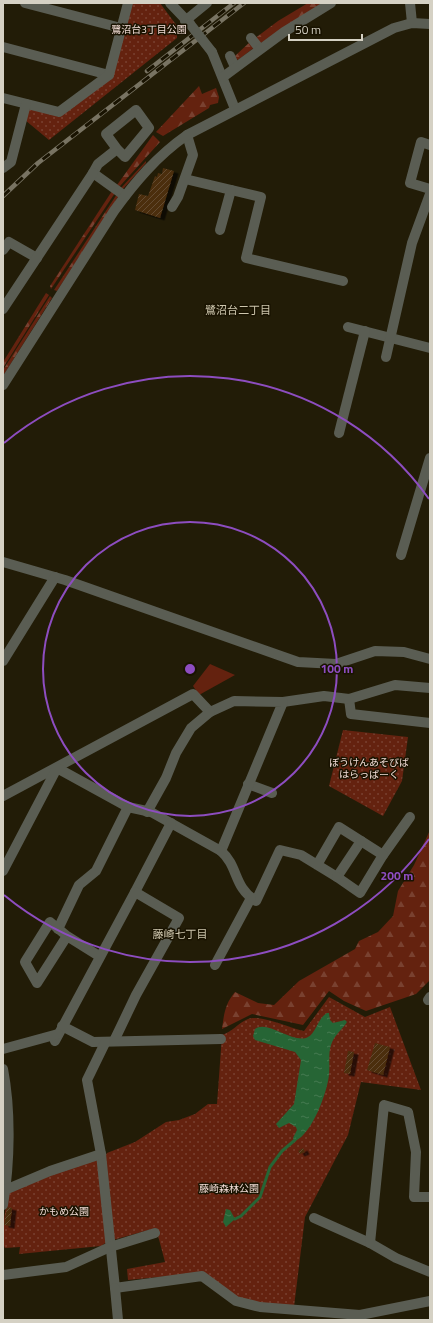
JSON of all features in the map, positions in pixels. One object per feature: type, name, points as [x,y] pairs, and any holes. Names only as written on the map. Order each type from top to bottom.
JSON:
[{"type":"street","points":[[25,3],[121,28]]},
{"type":"street","points":[[3,98],[59,112],[109,75],[128,3]]},
{"type":"street","points":[[170,3],[188,22],[212,52],[235,109]]},
{"type":"street","points":[[223,77],[259,48],[331,3]]},
{"type":"street","points":[[410,3],[412,23]]},
{"type":"street","points":[[188,22],[206,4]]},
{"type":"street","points":[[3,385],[58,297],[125,196],[157,159],[187,135],[374,37],[394,28],[412,23],[430,24]]},
{"type":"street","points":[[251,38],[259,48]]},
{"type":"street","points":[[3,47],[109,75]]},
{"type":"street","points":[[230,56],[236,68]]},
{"type":"street","points":[[3,168],[11,162],[26,104]]},
{"type":"street","points":[[136,110],[149,128],[125,157],[117,149],[106,134],[136,110]]},
{"type":"street","points":[[172,207],[178,197],[193,155],[187,135]]},
{"type":"street","points":[[430,145],[421,142],[410,183],[430,189]]},
{"type":"street","points":[[3,309],[94,173],[98,164],[117,149]]},
{"type":"street","points":[[94,173],[125,196]]},
{"type":"street","points":[[185,179],[261,198],[246,258],[343,281]]},
{"type":"street","points":[[220,230],[231,190]]},
{"type":"street","points":[[386,357],[412,243],[430,194]]},
{"type":"street","points":[[3,250],[9,242],[37,258]]},
{"type":"street","points":[[348,327],[430,348]]},
{"type":"street","points":[[339,433],[365,331]]},
{"type":"street","points":[[401,555],[430,458]]},
{"type":"street","points":[[3,562],[55,577],[298,662],[336,664],[375,651],[404,652],[430,659]]},
{"type":"street","points":[[3,662],[55,577]]},
{"type":"street","points":[[147,812],[166,778],[176,753],[191,728],[210,712],[234,701],[283,702],[324,696],[349,699],[395,685],[430,688]]},
{"type":"street","points":[[3,796],[193,694],[210,712]]},
{"type":"street","points":[[349,699],[352,714],[430,723]]},
{"type":"street","points":[[221,851],[283,702]]},
{"type":"street","points":[[57,768],[128,807],[147,812],[171,823],[221,851],[230,859],[241,889],[256,901],[280,850],[301,855],[360,893],[383,855],[410,817]]},
{"type":"street","points":[[3,871],[57,768]]},
{"type":"street","points":[[248,784],[272,793]]},
{"type":"street","points":[[58,929],[79,885],[96,871],[128,807]]},
{"type":"street","points":[[58,1034],[171,823]]},
{"type":"street","points":[[317,865],[339,827],[383,855]]},
{"type":"street","points":[[337,877],[361,841]]},
{"type":"street","points":[[118,1320],[101,1154],[86,1080],[110,1042],[178,918],[135,892]]},
{"type":"street","points":[[215,965],[251,898]]},
{"type":"street","points":[[67,936],[37,983],[24,962],[50,922],[67,936],[99,956]]},
{"type":"street","points":[[3,1049],[58,1034],[93,1042],[221,1039]]},
{"type":"street","points":[[3,1069],[8,1097],[5,1158],[6,1190],[3,1205]]},
{"type":"street","points":[[370,1243],[384,1105],[408,1112],[416,1152],[414,1197],[430,1197]]},
{"type":"street","points":[[6,1190],[50,1171],[101,1154]]},
{"type":"street","points":[[314,1218],[370,1243],[396,1258],[430,1272]]},
{"type":"street","points":[[3,1276],[66,1267],[110,1247],[155,1233]]},
{"type":"street","points":[[115,1288],[202,1276],[236,1301],[260,1307],[360,1315],[430,1301]]},
{"type":"green space","name":"鷺沼台3丁目公園","points":[[131,3],[160,3],[177,26],[177,38],[49,140],[25,120],[28,110],[31,109],[59,116],[112,77]]},
{"type":"green space","points":[[308,3],[322,3],[258,45],[254,39],[278,21]]},
{"type":"green space","points":[[251,41],[255,47],[238,60],[236,59],[235,56]]},
{"type":"green space","points":[[199,86],[202,94],[216,88],[219,97],[218,103],[210,105],[209,108],[163,136],[156,132]]},
{"type":"green space","points":[[153,135],[160,142],[120,186],[117,185]]},
{"type":"green space","points":[[146,161],[146,163],[123,189],[121,188]]},
{"type":"green space","points":[[112,191],[115,193],[51,289],[50,286]]},
{"type":"green space","points":[[117,194],[118,197],[57,291],[54,290]]},
{"type":"green space","points":[[46,293],[49,295],[3,368],[3,362]]},
{"type":"green space","points":[[50,296],[52,298],[3,376],[3,370]]},
{"type":"green space","points":[[210,664],[235,675],[199,695],[193,686]]},
{"type":"green space","name":"ぼうけんあそびば はらっぱーく","points":[[343,730],[408,737],[402,781],[383,816],[329,786]]},
{"type":"green space","points":[[430,830],[430,980],[416,994],[366,1011],[344,1001],[329,991],[303,1025],[252,1014],[222,1029],[227,1005],[235,992],[258,1003],[274,1005],[299,981],[355,949],[359,941],[378,932],[393,916],[398,891],[414,865]]},
{"type":"green space","name":"藤崎森林公園","points":[[329,997],[365,1017],[390,1007],[421,1090],[361,1082],[348,1135],[305,1217],[294,1307],[263,1305],[236,1298],[201,1273],[128,1280],[127,1269],[165,1262],[156,1228],[113,1240],[105,1157],[107,1153],[135,1142],[166,1122],[179,1120],[195,1114],[208,1104],[217,1104],[222,1035],[229,1032],[244,1021],[253,1018],[260,1018],[304,1031]]},
{"type":"green space","name":"かもめ公園","points":[[95,1160],[99,1161],[107,1242],[101,1246],[19,1254],[20,1247],[5,1248],[3,1230],[8,1193],[51,1175]]},
{"type":"water","points":[[329,1013],[330,1020],[333,1023],[345,1020],[347,1022],[334,1038],[331,1045],[328,1083],[318,1112],[307,1130],[295,1141],[293,1138],[297,1130],[296,1127],[289,1123],[279,1128],[276,1124],[294,1104],[301,1060],[295,1052],[255,1040],[253,1036],[255,1029],[266,1027],[302,1039],[311,1035],[321,1018]]},
{"type":"water","points":[[226,1209],[230,1210],[235,1219],[226,1227],[223,1222]]},
{"type":"building","points":[[163,168],[174,171],[160,218],[135,210],[139,194],[148,196],[155,176],[157,177],[158,173],[162,174]]},
{"type":"building","points":[[375,1043],[390,1047],[383,1075],[367,1070]]},
{"type":"building","points":[[348,1051],[354,1052],[350,1074],[344,1073]]},
{"type":"building","points":[[303,1148],[305,1152],[300,1154],[298,1151]]},
{"type":"building","points":[[7,1207],[12,1208],[10,1226],[4,1225]]},
{"type":"waterway","points":[[235,1219],[241,1216],[260,1197],[270,1167],[282,1151],[295,1140]]},
{"type":"railway","points":[[147,71],[234,3]]},
{"type":"railway","points":[[3,196],[38,163],[244,3]]},
{"type":"district","name":"鷺沼台二丁目","points":[[238,310]]},
{"type":"district","name":"藤崎七丁目","points":[[180,934]]}]
